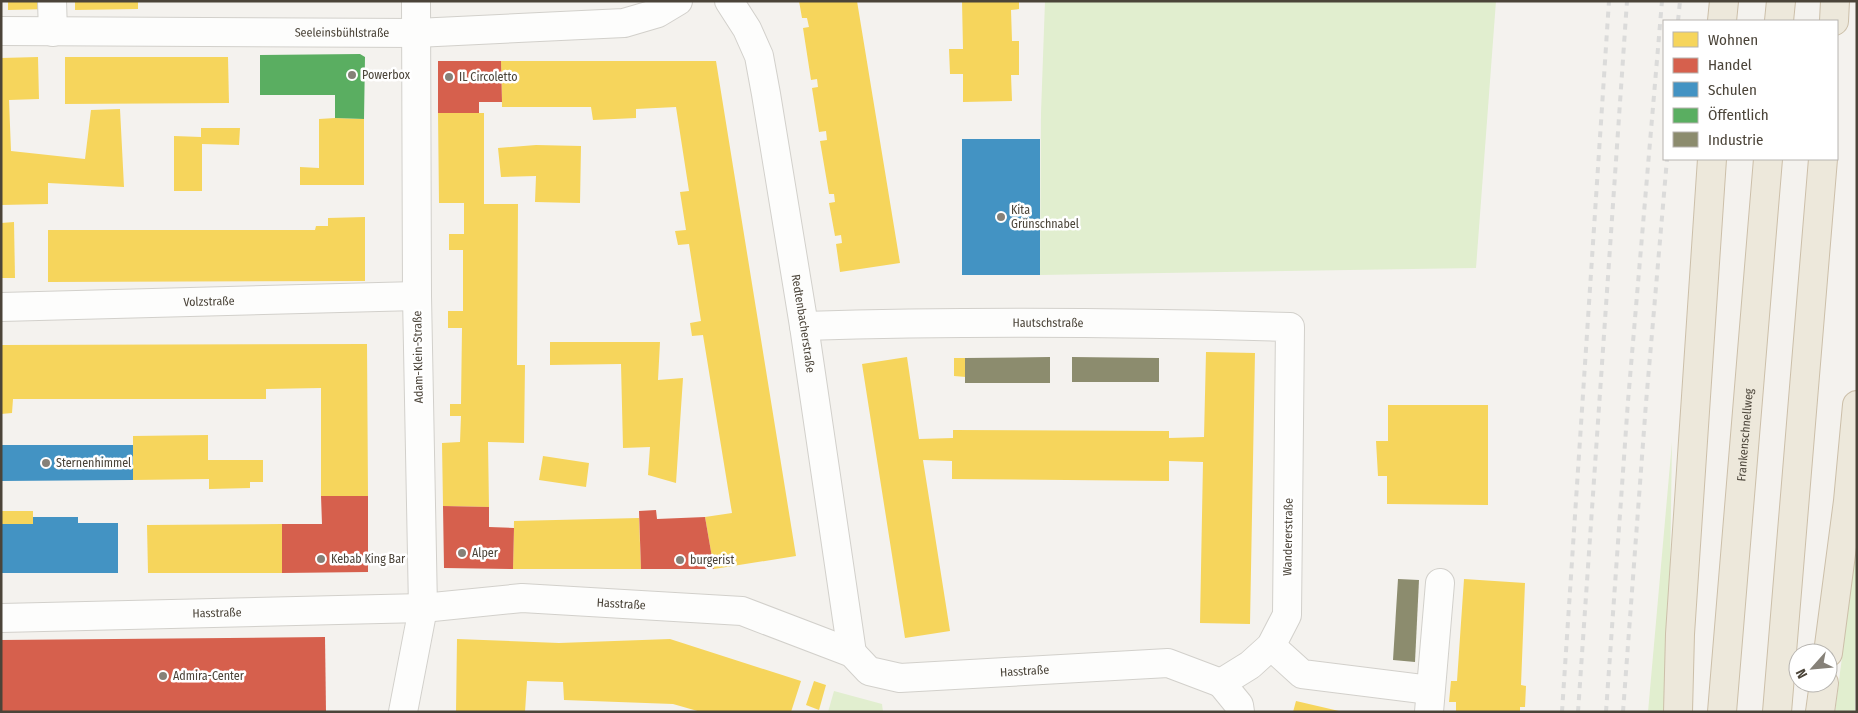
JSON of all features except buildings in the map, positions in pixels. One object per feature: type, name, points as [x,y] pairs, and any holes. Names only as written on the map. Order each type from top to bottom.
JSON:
[{"type":"highway","points":[[1722,20],[1724,1]]},
{"type":"highway","points":[[1779,20],[1781,1]]},
{"type":"highway","points":[[1834,20],[1836,1]]},
{"type":"highway","points":[[1678,712],[1680,634],[1712,160]]},
{"type":"highway","name":"Frankenschnellweg","points":[[1722,712],[1768,160]]},
{"type":"highway","points":[[1777,712],[1822,160]]},
{"type":"highway","points":[[1829,643],[1848,502],[1857,405]]},
{"type":"highway","points":[[1820,712],[1823,693]]},
{"type":"street","points":[[52,1],[53,32]]},
{"type":"street","name":"Adam-Klein-Straße","points":[[403,712],[423,608],[417,296],[416,1]]},
{"type":"street","name":"Seeleinsbühlstraße","points":[[1,31],[416,33],[624,23],[658,13],[678,1]]},
{"type":"street","name":"Redtenbacherstraße","points":[[729,1],[747,29],[759,56],[804,326],[852,653]]},
{"type":"street","name":"Volzstraße","points":[[1,306],[417,296]]},
{"type":"street","name":"Hautschstraße","points":[[804,326],[938,322],[1191,324],[1290,327]]},
{"type":"street","name":"Wandererstraße","points":[[1222,683],[1250,665],[1271,646],[1287,615],[1290,327]]},
{"type":"street","points":[[1271,646],[1302,674],[1430,701],[1440,583]]},
{"type":"street","name":"Hasstraße","points":[[1,618],[423,608],[522,598],[742,611],[852,653],[869,671],[900,678],[1168,663],[1222,683]]},
{"type":"street","points":[[1222,683],[1239,705],[1240,712]]},
{"type":"green space","points":[[1045,1],[1496,1],[1476,268],[1040,275],[1041,113]]},
{"type":"green space","points":[[1672,442],[1668,712],[1648,712]]},
{"type":"green space","points":[[1857,539],[1855,712],[1835,712]]},
{"type":"green space","points":[[834,691],[882,704],[883,712],[828,712]]},
{"type":"railway","points":[[1562,712],[1609,1]]},
{"type":"railway","points":[[1578,712],[1627,1]]},
{"type":"railway","points":[[1606,712],[1628,401],[1662,1]]},
{"type":"railway","points":[[1678,20],[1680,1]]},
{"type":"railway","points":[[1623,712],[1646,403],[1667,160]]},
{"type":"place","name":"Powerbox","points":[[352,75]]},
{"type":"place","name":"IL Circoletto","points":[[449,77]]},
{"type":"place","name":"Kita Grünschnabel","points":[[1001,217]]},
{"type":"place","name":"Sternenhimmel","points":[[46,463]]},
{"type":"place","name":"Alper","points":[[462,553]]},
{"type":"place","name":"Kebab King Bar","points":[[321,559]]},
{"type":"place","name":"burgerist","points":[[680,560]]},
{"type":"place","name":"Admira-Center","points":[[163,676]]}]
